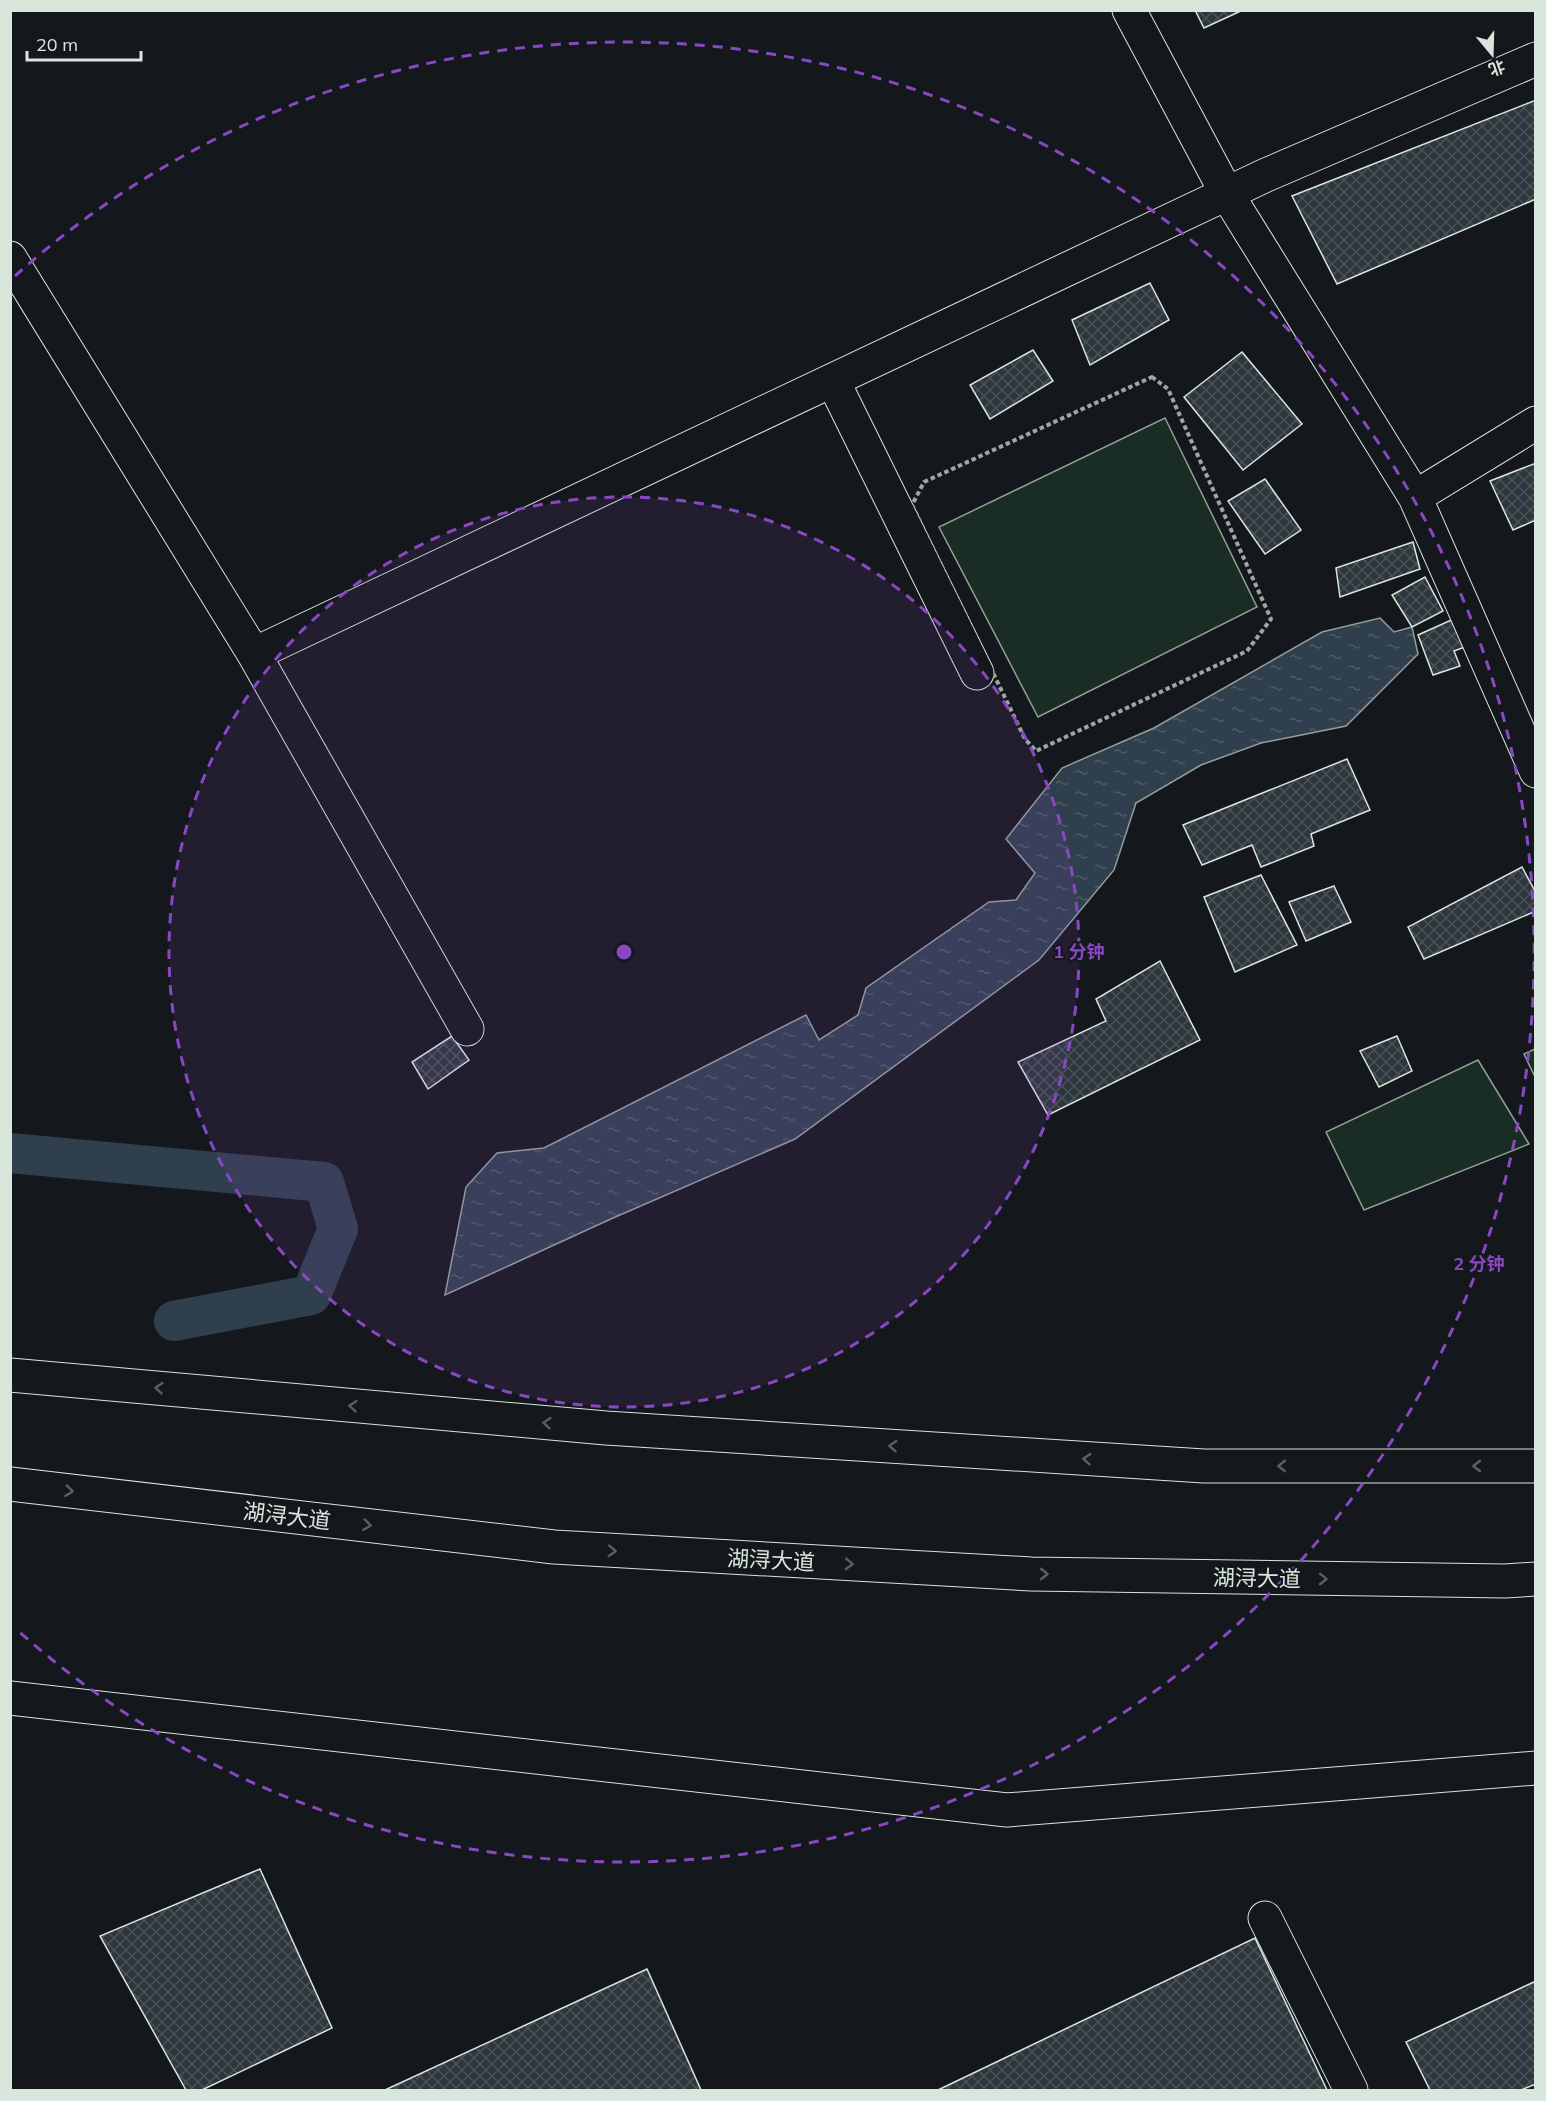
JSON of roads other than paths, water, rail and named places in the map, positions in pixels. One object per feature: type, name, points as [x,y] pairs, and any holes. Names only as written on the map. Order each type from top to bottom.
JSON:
[{"type":"street","points":[[1129,10],[1227,194],[1414,497],[1536,771]]},
{"type":"street","points":[[254,654],[1266,175],[1536,59]]},
{"type":"street","points":[[10,258],[254,654],[467,1029]]},
{"type":"street","points":[[833,381],[977,673]]},
{"type":"street","points":[[1414,497],[1536,423]]},
{"type":"street","points":[[10,1375],[606,1428],[1204,1466],[1536,1466]]},
{"type":"street","name":"湖浔大道","points":[[10,1484],[554,1547],[1031,1574],[1536,1580]]},
{"type":"street","points":[[10,1698],[1007,1810],[1536,1768]]},
{"type":"street","points":[[1265,1918],[1351,2091]]},
{"type":"water","points":[[1380,618],[1394,632],[1412,627],[1418,654],[1346,726],[1261,743],[1201,765],[1136,803],[1114,870],[1039,960],[795,1139],[613,1218],[445,1295],[466,1187],[497,1153],[544,1148],[806,1015],[819,1040],[858,1015],[866,988],[989,902],[1016,900],[1035,873],[1006,839],[1062,768],[1154,728],[1322,632]]},
{"type":"waterway","points":[[10,1153],[324,1182],[338,1229],[311,1295],[174,1321]]}]
